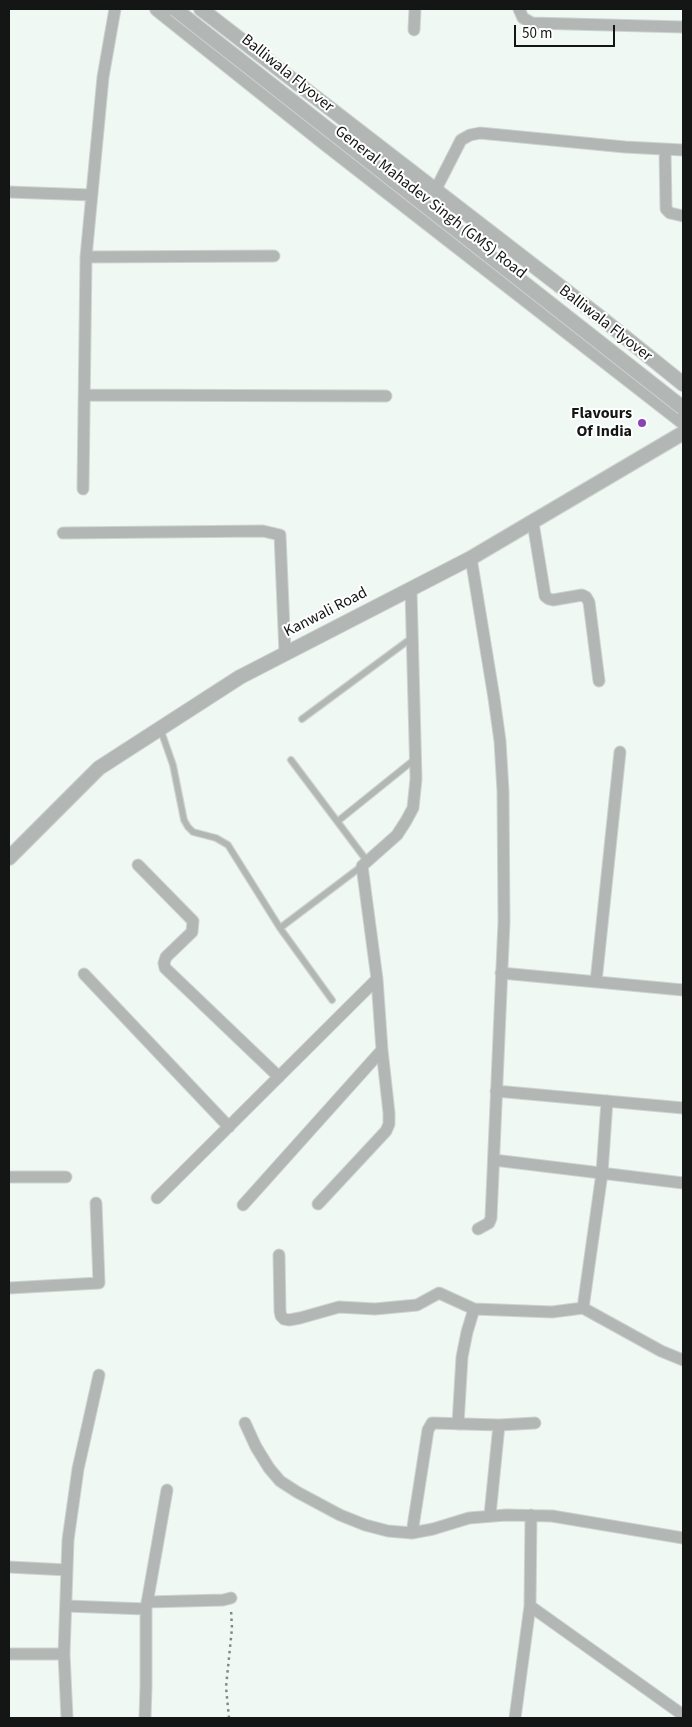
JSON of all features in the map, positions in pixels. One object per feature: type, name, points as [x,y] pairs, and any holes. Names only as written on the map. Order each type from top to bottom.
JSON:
[{"type":"street","points":[[83,489],[86,257],[104,77],[115,9]]},
{"type":"street","name":"General Mahadev Singh (GMS) Road","points":[[157,9],[333,150],[683,422]]},
{"type":"street","name":"Balliwala Flyover","points":[[175,9],[683,408]]},
{"type":"street","name":"Balliwala Flyover","points":[[189,9],[683,398]]},
{"type":"street","name":"General Mahadev Singh (GMS) Road","points":[[201,9],[597,315],[683,384]]},
{"type":"street","points":[[414,30],[415,9]]},
{"type":"street","points":[[520,9],[523,18],[532,23],[683,27]]},
{"type":"street","points":[[435,190],[462,140],[470,135],[480,133],[665,150],[683,150]]},
{"type":"street","points":[[665,150],[666,208],[670,213],[683,216]]},
{"type":"street","points":[[9,192],[92,195]]},
{"type":"street","points":[[86,257],[274,256]]},
{"type":"street","points":[[577,340],[597,315]]},
{"type":"street","points":[[626,379],[646,354]]},
{"type":"street","points":[[85,395],[386,396]]},
{"type":"street","name":"Kanwali Road","points":[[9,858],[99,768],[240,676],[471,558],[683,433]]},
{"type":"street","points":[[532,523],[546,596],[553,600],[582,595],[589,602],[599,681]]},
{"type":"street","points":[[63,533],[263,530],[280,535],[285,653]]},
{"type":"street","points":[[471,558],[500,741],[503,810],[504,922],[491,1218],[489,1222],[478,1229]]},
{"type":"street","points":[[318,1204],[386,1131],[389,1124],[390,1113],[364,863],[397,835],[413,808],[416,759],[411,590]]},
{"type":"street","points":[[596,982],[620,752]]},
{"type":"street","points":[[138,865],[193,921],[192,932],[166,957],[164,963],[166,968],[279,1077]]},
{"type":"street","points":[[501,973],[683,990]]},
{"type":"street","points":[[84,974],[229,1127]]},
{"type":"street","points":[[157,1198],[377,979]]},
{"type":"street","points":[[243,1206],[382,1050]]},
{"type":"street","points":[[496,1091],[683,1108]]},
{"type":"street","points":[[582,1308],[602,1173],[608,1101]]},
{"type":"street","points":[[494,1160],[683,1183]]},
{"type":"street","points":[[9,1177],[66,1177]]},
{"type":"street","points":[[9,1288],[100,1283],[96,1203]]},
{"type":"street","points":[[279,1255],[280,1311],[284,1319],[300,1318],[339,1306],[375,1309],[417,1305],[439,1293],[474,1309],[552,1312],[582,1308],[660,1351],[683,1360]]},
{"type":"street","points":[[458,1424],[462,1357],[474,1309]]},
{"type":"street","points":[[67,1718],[64,1654],[68,1540],[78,1469],[99,1375]]},
{"type":"street","points":[[245,1423],[269,1468],[280,1481],[340,1515],[365,1525],[388,1531],[412,1533],[469,1518],[490,1515],[531,1515],[552,1516],[683,1538]]},
{"type":"street","points":[[412,1533],[432,1423],[499,1425],[535,1423]]},
{"type":"street","points":[[490,1515],[499,1425]]},
{"type":"street","points":[[145,1718],[147,1606],[167,1490]]},
{"type":"street","points":[[515,1718],[530,1606],[531,1515]]},
{"type":"street","points":[[9,1567],[67,1570]]},
{"type":"street","points":[[66,1606],[147,1606],[231,1598]]},
{"type":"street","points":[[530,1606],[683,1715]]},
{"type":"street","points":[[9,1654],[64,1654]]},
{"type":"lane","points":[[302,719],[412,637]]},
{"type":"lane","points":[[160,728],[173,765],[184,820],[193,832],[216,838],[228,845],[280,928],[332,1000]]},
{"type":"lane","points":[[338,821],[416,759]]},
{"type":"lane","points":[[280,928],[364,863],[338,821],[291,760]]},
{"type":"path","points":[[228,1718],[226,1687],[232,1628],[231,1598]]},
{"type":"place","name":"Flavours Of India","points":[[642,423]]}]
